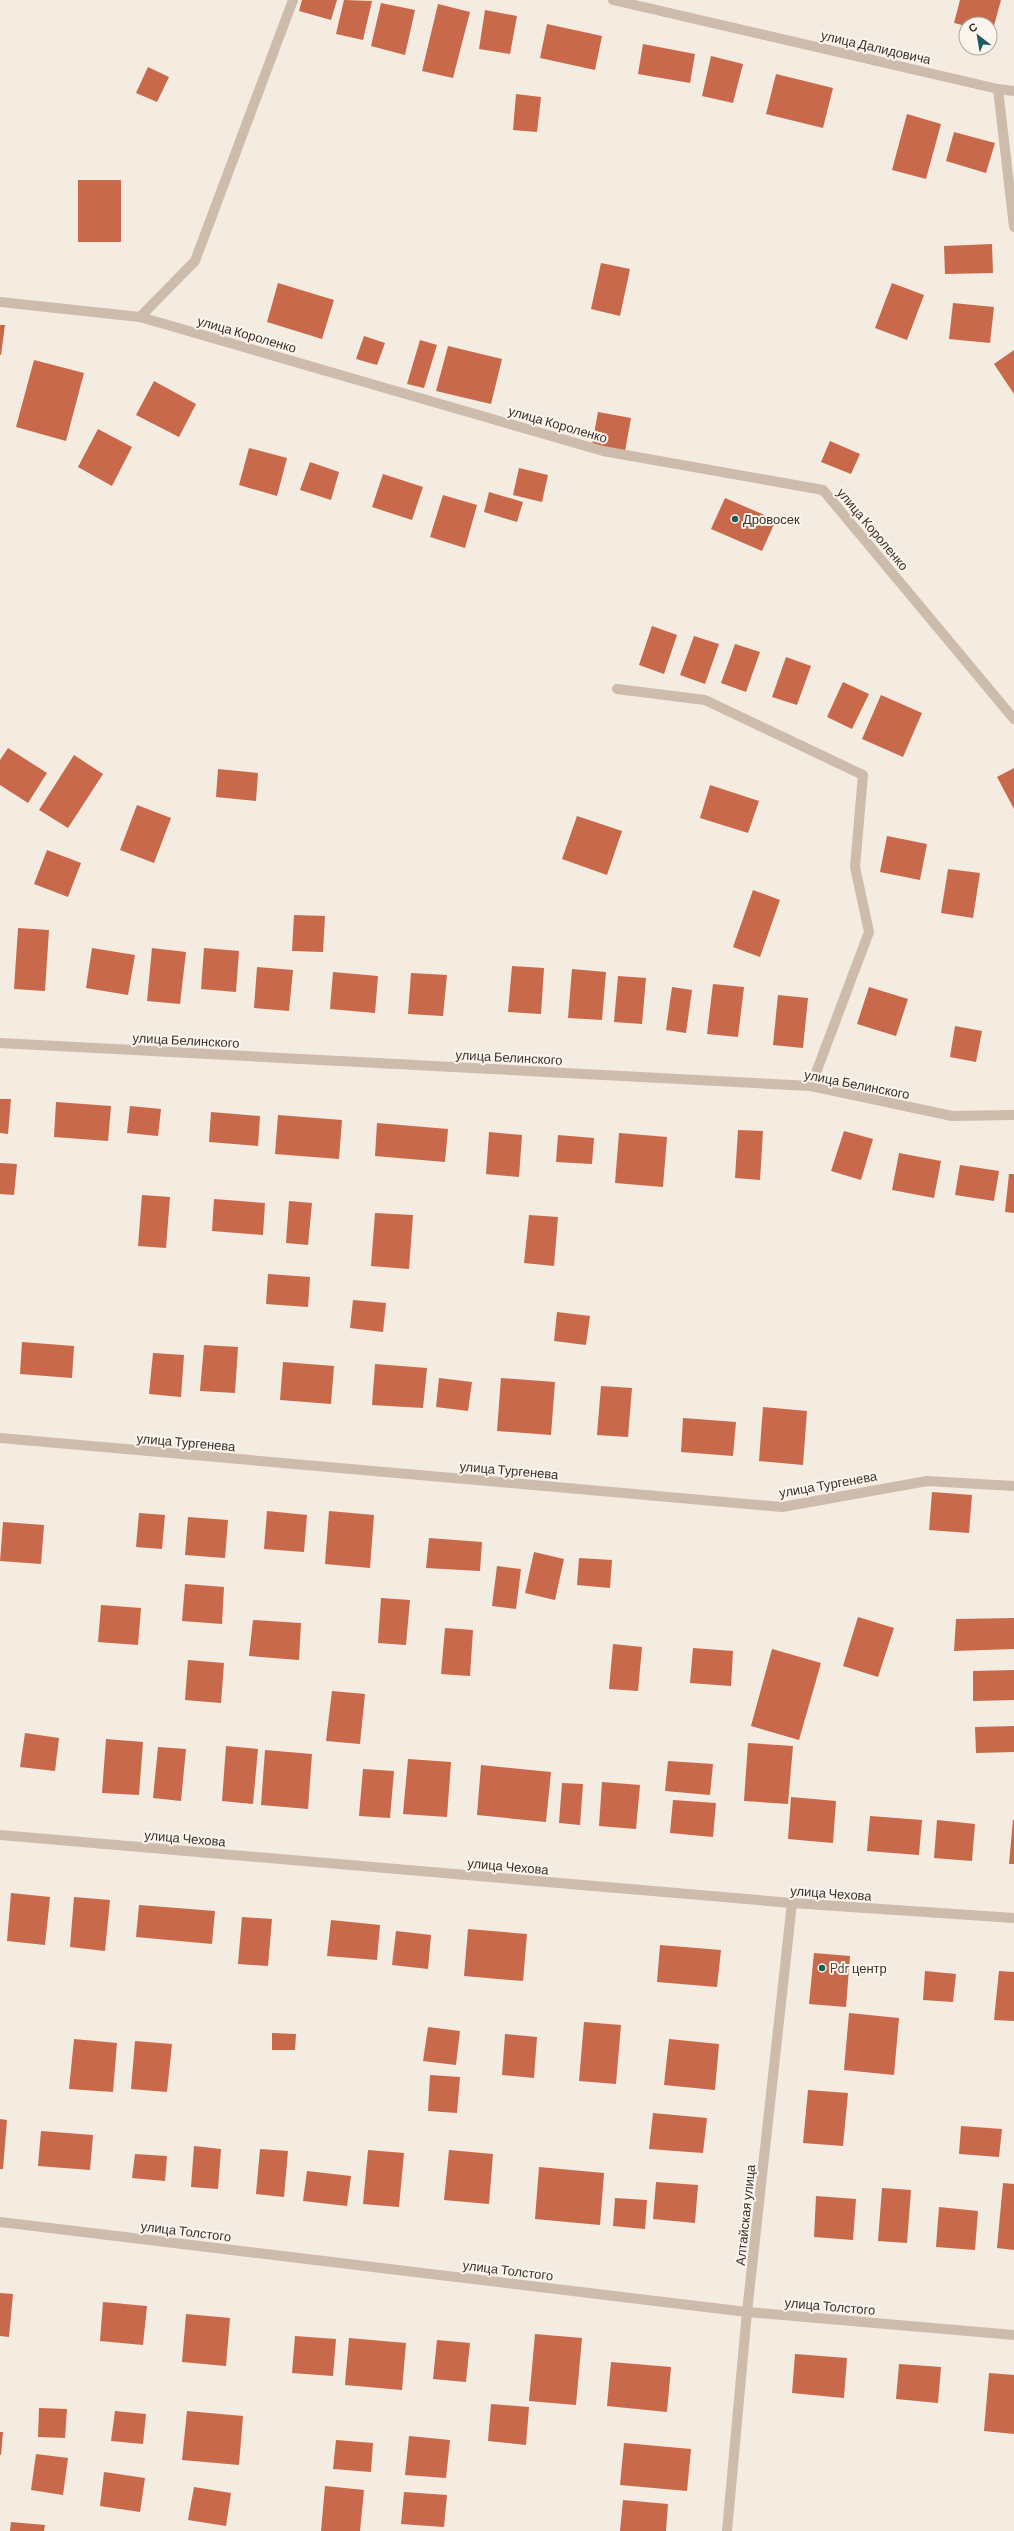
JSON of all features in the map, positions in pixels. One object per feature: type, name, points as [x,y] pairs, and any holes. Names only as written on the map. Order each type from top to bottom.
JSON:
[{"type":"street","points":[[140,316],[195,261],[293,0]]},
{"type":"street","name":"улица Далидовича","points":[[613,0],[998,89],[1014,91]]},
{"type":"street","points":[[998,89],[1014,227]]},
{"type":"street","name":"улица Короленко","points":[[0,302],[140,316],[603,450],[823,490],[1014,719]]},
{"type":"street","points":[[617,689],[705,700],[863,775],[855,866],[869,932],[811,1086]]},
{"type":"street","name":"улица Белинского","points":[[0,1043],[811,1086],[952,1116],[1014,1115]]},
{"type":"street","name":"улица Тургенева","points":[[0,1438],[782,1507],[928,1481],[1014,1486]]},
{"type":"street","name":"улица Чехова","points":[[0,1835],[792,1903],[1014,1918]]},
{"type":"street","name":"Алтайская улица","points":[[728,2531],[747,2312],[792,1903]]},
{"type":"street","name":"улица Толстого","points":[[0,2222],[747,2312],[1014,2335]]},
{"type":"building","points":[[302,0],[337,0],[331,20],[299,11]]},
{"type":"building","points":[[344,0],[372,1],[363,40],[336,34]]},
{"type":"building","points":[[960,0],[1001,0],[997,16],[958,16],[958,24],[954,23]]},
{"type":"building","points":[[381,3],[415,10],[405,55],[371,46]]},
{"type":"building","points":[[438,4],[470,12],[453,78],[422,71]]},
{"type":"building","points":[[485,10],[517,16],[510,54],[479,49]]},
{"type":"building","points":[[547,24],[602,36],[595,70],[540,58]]},
{"type":"building","points":[[643,44],[695,54],[690,83],[638,74]]},
{"type":"building","points":[[711,56],[743,64],[733,103],[702,96]]},
{"type":"building","points":[[148,67],[169,77],[157,102],[136,93]]},
{"type":"building","points":[[776,74],[833,88],[823,128],[766,114]]},
{"type":"building","points":[[516,94],[541,97],[537,132],[513,130]]},
{"type":"building","points":[[907,114],[941,124],[926,179],[892,170]]},
{"type":"building","points":[[954,132],[995,143],[986,173],[946,161]]},
{"type":"building","points":[[78,180],[121,180],[121,242],[78,242]]},
{"type":"building","points":[[992,244],[993,273],[945,274],[944,246]]},
{"type":"building","points":[[601,263],[630,269],[620,316],[591,309]]},
{"type":"building","points":[[278,283],[334,300],[322,339],[267,322]]},
{"type":"building","points":[[892,283],[924,295],[907,340],[875,328]]},
{"type":"building","points":[[953,303],[994,307],[990,343],[949,339]]},
{"type":"building","points":[[0,325],[5,325],[1,355],[0,355]]},
{"type":"building","points":[[364,336],[385,343],[377,365],[356,359]]},
{"type":"building","points":[[420,340],[437,345],[424,388],[407,384]]},
{"type":"building","points":[[448,346],[502,359],[491,404],[436,391]]},
{"type":"building","points":[[1014,350],[1014,394],[994,364]]},
{"type":"building","points":[[34,360],[84,373],[66,441],[16,427]]},
{"type":"building","points":[[154,381],[196,404],[179,437],[136,415]]},
{"type":"building","points":[[598,412],[631,418],[625,451],[592,445]]},
{"type":"building","points":[[98,429],[132,447],[112,486],[78,467]]},
{"type":"building","points":[[830,441],[860,454],[851,474],[821,462]]},
{"type":"building","points":[[249,448],[287,458],[277,496],[239,485]]},
{"type":"building","points":[[310,462],[339,472],[331,500],[300,490]]},
{"type":"building","points":[[519,468],[548,475],[542,502],[513,495]]},
{"type":"building","points":[[383,474],[423,487],[412,520],[372,507]]},
{"type":"building","points":[[489,492],[523,502],[517,522],[484,512]]},
{"type":"building","points":[[443,495],[477,505],[465,548],[430,537]]},
{"type":"building","points":[[725,498],[776,520],[762,551],[711,529]]},
{"type":"building","points":[[652,626],[677,635],[664,674],[639,665]]},
{"type":"building","points":[[694,636],[719,644],[705,684],[680,675]]},
{"type":"building","points":[[735,644],[760,652],[746,692],[721,683]]},
{"type":"building","points":[[786,657],[811,666],[797,705],[772,697]]},
{"type":"building","points":[[843,682],[869,694],[852,729],[827,717]]},
{"type":"building","points":[[881,695],[922,713],[903,757],[862,739]]},
{"type":"building","points":[[8,748],[47,773],[28,803],[0,785],[0,760]]},
{"type":"building","points":[[74,755],[103,774],[68,828],[39,810]]},
{"type":"building","points":[[1014,768],[1014,809],[997,777]]},
{"type":"building","points":[[218,769],[258,773],[256,801],[216,797]]},
{"type":"building","points":[[710,785],[759,801],[748,833],[700,818]]},
{"type":"building","points":[[137,805],[171,818],[154,863],[120,850]]},
{"type":"building","points":[[577,816],[622,831],[607,875],[562,859]]},
{"type":"building","points":[[887,836],[927,844],[920,880],[880,872]]},
{"type":"building","points":[[47,850],[81,863],[68,897],[34,884]]},
{"type":"building","points":[[948,869],[980,873],[973,918],[941,913]]},
{"type":"building","points":[[753,890],[780,900],[760,957],[733,947]]},
{"type":"building","points":[[294,915],[325,916],[323,952],[292,951]]},
{"type":"building","points":[[18,928],[49,930],[45,991],[14,989]]},
{"type":"building","points":[[92,948],[135,955],[128,995],[86,988]]},
{"type":"building","points":[[152,948],[186,952],[180,1004],[147,1001]]},
{"type":"building","points":[[204,948],[239,951],[236,992],[201,989]]},
{"type":"building","points":[[512,966],[544,968],[541,1014],[508,1012]]},
{"type":"building","points":[[257,967],[293,970],[289,1011],[254,1008]]},
{"type":"building","points":[[572,969],[606,972],[602,1020],[568,1018]]},
{"type":"building","points":[[333,972],[378,976],[375,1013],[330,1009]]},
{"type":"building","points":[[411,973],[447,975],[443,1016],[408,1014]]},
{"type":"building","points":[[618,976],[646,978],[642,1024],[614,1022]]},
{"type":"building","points":[[713,984],[744,987],[738,1037],[707,1034]]},
{"type":"building","points":[[672,987],[692,990],[686,1033],[666,1030]]},
{"type":"building","points":[[869,987],[908,999],[896,1036],[857,1024]]},
{"type":"building","points":[[778,995],[808,998],[803,1048],[773,1045]]},
{"type":"building","points":[[955,1026],[982,1031],[976,1062],[950,1057]]},
{"type":"building","points":[[0,1099],[11,1099],[8,1134],[0,1133]]},
{"type":"building","points":[[56,1102],[111,1106],[108,1141],[54,1137]]},
{"type":"building","points":[[130,1106],[161,1109],[158,1136],[127,1133]]},
{"type":"building","points":[[211,1112],[260,1116],[258,1146],[209,1142]]},
{"type":"building","points":[[278,1115],[342,1120],[339,1159],[275,1154]]},
{"type":"building","points":[[377,1123],[448,1129],[445,1162],[375,1156]]},
{"type":"building","points":[[738,1130],[763,1131],[760,1180],[735,1178]]},
{"type":"building","points":[[844,1131],[873,1139],[861,1180],[831,1171]]},
{"type":"building","points":[[489,1132],[522,1135],[519,1177],[486,1174]]},
{"type":"building","points":[[619,1133],[667,1137],[663,1187],[615,1183]]},
{"type":"building","points":[[558,1135],[594,1138],[592,1164],[556,1162]]},
{"type":"building","points":[[899,1153],[941,1161],[934,1198],[892,1190]]},
{"type":"building","points":[[0,1163],[17,1164],[14,1195],[0,1194]]},
{"type":"building","points":[[960,1165],[999,1171],[994,1201],[955,1195]]},
{"type":"building","points":[[1009,1174],[1014,1174],[1014,1213],[1005,1212]]},
{"type":"building","points":[[142,1195],[170,1197],[166,1248],[138,1246]]},
{"type":"building","points":[[214,1199],[265,1203],[263,1235],[212,1231]]},
{"type":"building","points":[[289,1201],[312,1203],[308,1245],[286,1243]]},
{"type":"building","points":[[375,1213],[413,1215],[409,1269],[371,1266]]},
{"type":"building","points":[[529,1215],[558,1217],[554,1266],[524,1263]]},
{"type":"building","points":[[268,1274],[310,1277],[308,1307],[266,1304]]},
{"type":"building","points":[[353,1300],[386,1303],[383,1332],[350,1328]]},
{"type":"building","points":[[557,1312],[590,1316],[586,1345],[554,1341]]},
{"type":"building","points":[[22,1342],[74,1346],[72,1378],[20,1374]]},
{"type":"building","points":[[204,1345],[238,1347],[235,1393],[200,1391]]},
{"type":"building","points":[[153,1353],[184,1355],[181,1397],[149,1394]]},
{"type":"building","points":[[283,1362],[334,1366],[331,1404],[280,1400]]},
{"type":"building","points":[[375,1364],[427,1368],[423,1408],[372,1405]]},
{"type":"building","points":[[439,1378],[472,1382],[468,1411],[436,1407]]},
{"type":"building","points":[[501,1378],[555,1382],[551,1435],[497,1431]]},
{"type":"building","points":[[601,1386],[632,1388],[628,1437],[597,1435]]},
{"type":"building","points":[[763,1407],[807,1411],[803,1465],[759,1461]]},
{"type":"building","points":[[683,1418],[736,1422],[733,1456],[681,1452]]},
{"type":"building","points":[[932,1492],[972,1495],[969,1533],[929,1530]]},
{"type":"building","points":[[267,1511],[307,1515],[304,1552],[264,1549]]},
{"type":"building","points":[[329,1511],[374,1515],[370,1568],[325,1564]]},
{"type":"building","points":[[139,1513],[165,1515],[162,1549],[136,1547]]},
{"type":"building","points":[[188,1517],[228,1520],[225,1558],[185,1555]]},
{"type":"building","points":[[3,1522],[44,1525],[41,1564],[0,1561]]},
{"type":"building","points":[[429,1538],[482,1542],[480,1571],[426,1568]]},
{"type":"building","points":[[534,1552],[564,1559],[555,1600],[525,1593]]},
{"type":"building","points":[[579,1558],[612,1560],[610,1588],[577,1585]]},
{"type":"building","points":[[497,1566],[521,1569],[516,1609],[492,1606]]},
{"type":"building","points":[[185,1584],[224,1587],[222,1624],[182,1621]]},
{"type":"building","points":[[381,1598],[410,1600],[406,1645],[378,1643]]},
{"type":"building","points":[[101,1605],[141,1608],[138,1645],[98,1642]]},
{"type":"building","points":[[858,1617],[894,1628],[878,1677],[843,1666]]},
{"type":"building","points":[[1014,1618],[1014,1649],[954,1651],[956,1619]]},
{"type":"building","points":[[253,1620],[301,1623],[299,1660],[249,1656]]},
{"type":"building","points":[[445,1628],[473,1630],[470,1676],[441,1674]]},
{"type":"building","points":[[613,1644],[642,1647],[638,1691],[609,1689]]},
{"type":"building","points":[[693,1648],[733,1651],[731,1686],[690,1683]]},
{"type":"building","points":[[772,1649],[821,1663],[799,1740],[751,1726]]},
{"type":"building","points":[[188,1660],[224,1663],[221,1703],[185,1700]]},
{"type":"building","points":[[1014,1670],[1014,1700],[973,1701],[973,1671]]},
{"type":"building","points":[[332,1691],[365,1694],[360,1744],[326,1741]]},
{"type":"building","points":[[1014,1726],[1014,1752],[976,1753],[975,1727]]},
{"type":"building","points":[[25,1733],[59,1738],[55,1771],[20,1767]]},
{"type":"building","points":[[106,1739],[143,1742],[139,1795],[102,1793]]},
{"type":"building","points":[[748,1743],[793,1746],[788,1804],[744,1801]]},
{"type":"building","points":[[226,1746],[258,1749],[253,1804],[222,1801]]},
{"type":"building","points":[[158,1747],[186,1749],[181,1801],[153,1798]]},
{"type":"building","points":[[265,1750],[312,1754],[308,1809],[261,1805]]},
{"type":"building","points":[[408,1759],[451,1762],[447,1817],[403,1814]]},
{"type":"building","points":[[668,1761],[713,1764],[710,1795],[665,1791]]},
{"type":"building","points":[[481,1765],[551,1772],[546,1822],[477,1815]]},
{"type":"building","points":[[363,1769],[394,1771],[390,1818],[359,1816]]},
{"type":"building","points":[[602,1782],[640,1785],[636,1829],[599,1826]]},
{"type":"building","points":[[562,1783],[583,1784],[580,1825],[559,1823]]},
{"type":"building","points":[[791,1797],[836,1801],[833,1843],[788,1839]]},
{"type":"building","points":[[673,1800],[716,1803],[713,1837],[670,1833]]},
{"type":"building","points":[[870,1816],[922,1820],[919,1855],[867,1851]]},
{"type":"building","points":[[937,1820],[975,1824],[972,1861],[934,1858]]},
{"type":"building","points":[[1013,1820],[1014,1864],[1009,1864]]},
{"type":"building","points":[[11,1893],[50,1897],[45,1945],[7,1941]]},
{"type":"building","points":[[74,1897],[110,1900],[105,1951],[70,1947]]},
{"type":"building","points":[[139,1905],[215,1911],[212,1944],[136,1937]]},
{"type":"building","points":[[242,1917],[272,1919],[268,1966],[238,1964]]},
{"type":"building","points":[[331,1920],[380,1925],[377,1960],[327,1956]]},
{"type":"building","points":[[468,1929],[527,1934],[523,1981],[464,1976]]},
{"type":"building","points":[[396,1931],[431,1935],[428,1969],[392,1965]]},
{"type":"building","points":[[660,1945],[721,1950],[717,1987],[657,1982]]},
{"type":"building","points":[[814,1953],[850,1956],[846,2007],[809,2004]]},
{"type":"building","points":[[925,1971],[956,1974],[953,2002],[923,2000]]},
{"type":"building","points":[[999,1971],[1014,1972],[1014,2021],[994,2020]]},
{"type":"building","points":[[849,2013],[899,2018],[894,2075],[844,2070]]},
{"type":"building","points":[[584,2022],[621,2025],[616,2084],[579,2081]]},
{"type":"building","points":[[428,2027],[460,2031],[456,2065],[423,2061]]},
{"type":"building","points":[[272,2033],[296,2034],[295,2050],[272,2050]]},
{"type":"building","points":[[505,2034],[537,2037],[534,2078],[502,2075]]},
{"type":"building","points":[[74,2039],[117,2043],[113,2092],[69,2089]]},
{"type":"building","points":[[669,2039],[719,2044],[715,2090],[664,2085]]},
{"type":"building","points":[[135,2041],[172,2044],[167,2092],[131,2089]]},
{"type":"building","points":[[430,2075],[460,2077],[457,2113],[428,2111]]},
{"type":"building","points":[[808,2090],[848,2093],[843,2146],[803,2143]]},
{"type":"building","points":[[653,2113],[707,2118],[703,2153],[649,2149]]},
{"type":"building","points":[[0,2119],[7,2120],[3,2169],[0,2169]]},
{"type":"building","points":[[961,2126],[1002,2129],[999,2157],[959,2154]]},
{"type":"building","points":[[41,2131],[93,2135],[90,2170],[38,2166]]},
{"type":"building","points":[[194,2146],[221,2149],[218,2189],[191,2187]]},
{"type":"building","points":[[260,2149],[288,2151],[284,2197],[256,2194]]},
{"type":"building","points":[[368,2150],[404,2153],[399,2207],[363,2204]]},
{"type":"building","points":[[449,2150],[493,2154],[489,2204],[444,2200]]},
{"type":"building","points":[[135,2154],[167,2156],[165,2181],[132,2178]]},
{"type":"building","points":[[539,2167],[604,2173],[600,2225],[535,2219]]},
{"type":"building","points":[[307,2171],[351,2176],[347,2206],[303,2201]]},
{"type":"building","points":[[656,2182],[698,2185],[695,2223],[653,2219]]},
{"type":"building","points":[[1003,2183],[1014,2184],[1014,2250],[997,2248]]},
{"type":"building","points":[[882,2188],[911,2190],[907,2243],[878,2241]]},
{"type":"building","points":[[816,2196],[856,2199],[853,2240],[814,2237]]},
{"type":"building","points":[[615,2198],[647,2200],[645,2229],[613,2226]]},
{"type":"building","points":[[939,2207],[978,2211],[975,2250],[936,2247]]},
{"type":"building","points":[[0,2293],[13,2294],[9,2337],[0,2336]]},
{"type":"building","points":[[103,2302],[147,2306],[143,2345],[100,2341]]},
{"type":"building","points":[[186,2314],[230,2318],[226,2366],[182,2362]]},
{"type":"building","points":[[535,2334],[582,2338],[576,2405],[529,2401]]},
{"type":"building","points":[[295,2336],[336,2339],[333,2376],[292,2373]]},
{"type":"building","points":[[349,2338],[406,2343],[402,2390],[345,2385]]},
{"type":"building","points":[[437,2340],[470,2343],[466,2382],[433,2379]]},
{"type":"building","points":[[795,2354],[847,2358],[844,2398],[792,2393]]},
{"type":"building","points":[[611,2362],[671,2367],[667,2412],[607,2406]]},
{"type":"building","points":[[899,2364],[941,2367],[938,2403],[896,2399]]},
{"type":"building","points":[[989,2373],[1014,2375],[1014,2434],[984,2431]]},
{"type":"building","points":[[491,2404],[529,2407],[526,2445],[488,2441]]},
{"type":"building","points":[[39,2408],[67,2409],[65,2438],[38,2437]]},
{"type":"building","points":[[115,2411],[146,2414],[143,2444],[111,2441]]},
{"type":"building","points":[[187,2411],[243,2416],[239,2465],[182,2460]]},
{"type":"building","points":[[0,2432],[3,2432],[1,2455],[0,2455]]},
{"type":"building","points":[[409,2436],[450,2440],[446,2478],[405,2475]]},
{"type":"building","points":[[336,2440],[373,2443],[371,2472],[333,2469]]},
{"type":"building","points":[[624,2443],[691,2449],[687,2491],[620,2485]]},
{"type":"building","points":[[36,2454],[68,2458],[63,2495],[31,2490]]},
{"type":"building","points":[[104,2472],[145,2478],[140,2512],[100,2506]]},
{"type":"building","points":[[325,2486],[364,2490],[360,2531],[321,2531]]},
{"type":"building","points":[[194,2487],[231,2493],[226,2526],[188,2520]]},
{"type":"building","points":[[404,2492],[447,2495],[444,2527],[401,2524]]},
{"type":"building","points":[[623,2500],[668,2504],[666,2531],[620,2531]]},
{"type":"building","points":[[11,2522],[45,2525],[44,2531],[10,2531]]},
{"type":"place","name":"Дровосек","points":[[735,519]]},
{"type":"place","name":"Pdr центр","points":[[822,1968]]}]
